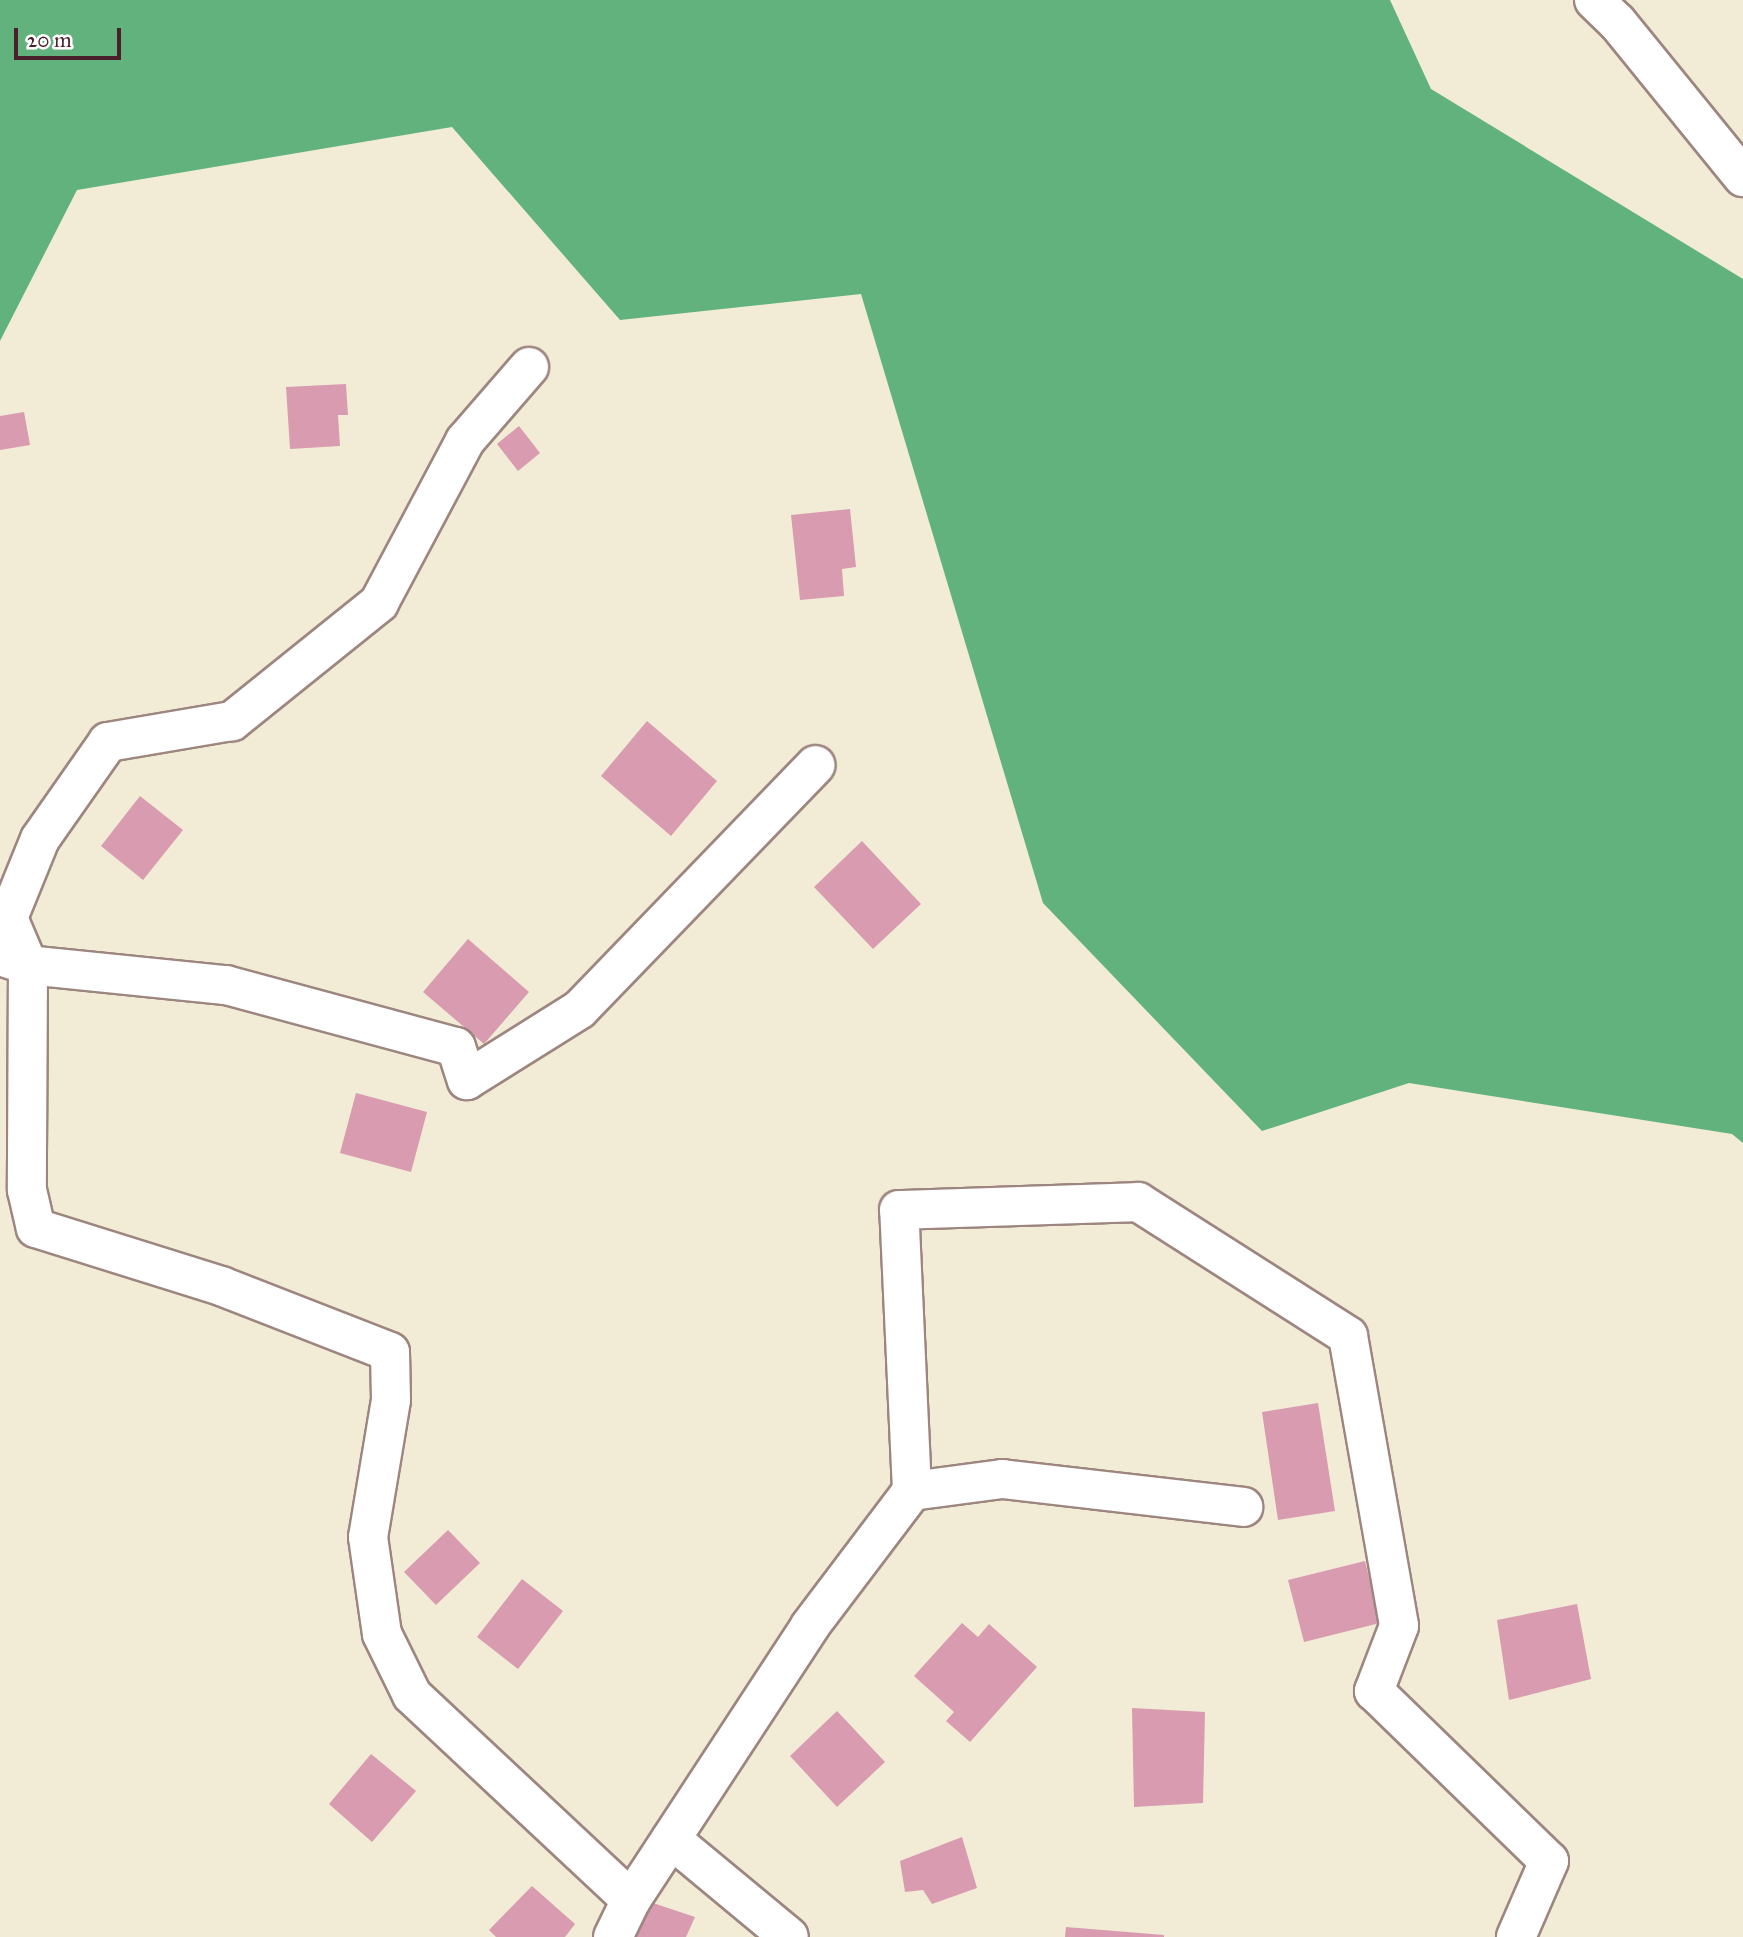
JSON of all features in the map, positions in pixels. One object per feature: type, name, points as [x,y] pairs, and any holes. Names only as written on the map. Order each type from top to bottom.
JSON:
[{"type":"street","points":[[1594,0],[1617,22],[1743,177]]},
{"type":"street","points":[[529,367],[465,441],[379,603],[232,721],[108,742],[40,839],[8,918],[14,961],[27,1190],[36,1228],[221,1286],[390,1352],[391,1401],[368,1537],[382,1634],[412,1695],[631,1900]]},
{"type":"street","points":[[14,961],[226,985],[456,1047],[467,1080],[579,1009],[816,765]]},
{"type":"street","points":[[613,1937],[631,1900],[810,1626],[912,1491],[900,1210],[1138,1202],[1349,1336],[1399,1626],[1374,1691],[1549,1861],[1516,1937]]},
{"type":"street","points":[[912,1491],[1002,1479],[1243,1507]]},
{"type":"street","points":[[670,1839],[789,1937]]},
{"type":"green space","points":[[0,0],[1390,0],[1431,89],[1743,279],[1743,1143],[1732,1134],[1409,1083],[1262,1131],[1043,903],[861,294],[620,320],[452,127],[77,190],[0,341]]},
{"type":"building","points":[[346,384],[348,415],[338,415],[340,446],[290,449],[286,387]]},
{"type":"building","points":[[24,412],[30,445],[0,450],[0,416]]},
{"type":"building","points":[[519,426],[540,453],[518,471],[497,444]]},
{"type":"building","points":[[850,509],[856,567],[842,569],[844,596],[800,600],[791,515]]},
{"type":"building","points":[[647,721],[717,781],[671,836],[601,776]]},
{"type":"building","points":[[140,796],[183,830],[143,880],[101,846]]},
{"type":"building","points":[[862,841],[921,904],[873,949],[814,887]]},
{"type":"building","points":[[468,939],[529,992],[484,1044],[423,992]]},
{"type":"building","points":[[356,1093],[427,1112],[411,1172],[340,1153]]},
{"type":"building","points":[[1318,1403],[1335,1511],[1278,1520],[1262,1412]]},
{"type":"building","points":[[448,1530],[480,1563],[436,1605],[404,1572]]},
{"type":"building","points":[[1365,1561],[1380,1623],[1304,1642],[1288,1580]]},
{"type":"building","points":[[522,1579],[563,1611],[518,1669],[477,1637]]},
{"type":"building","points":[[1577,1604],[1591,1679],[1509,1700],[1497,1620]]},
{"type":"building","points":[[962,1623],[978,1637],[989,1624],[1037,1667],[970,1742],[946,1721],[954,1712],[914,1676]]},
{"type":"building","points":[[1132,1708],[1205,1712],[1203,1803],[1134,1807]]},
{"type":"building","points":[[837,1711],[885,1762],[837,1807],[790,1756]]},
{"type":"building","points":[[371,1754],[416,1791],[372,1842],[329,1804]]},
{"type":"building","points":[[962,1837],[977,1888],[932,1904],[923,1890],[905,1892],[900,1861]]},
{"type":"building","points":[[532,1886],[575,1924],[565,1937],[496,1937],[489,1930]]},
{"type":"building","points":[[638,1898],[695,1917],[686,1937],[619,1937]]},
{"type":"building","points":[[1066,1927],[1164,1935],[1164,1937],[1065,1937]]}]
